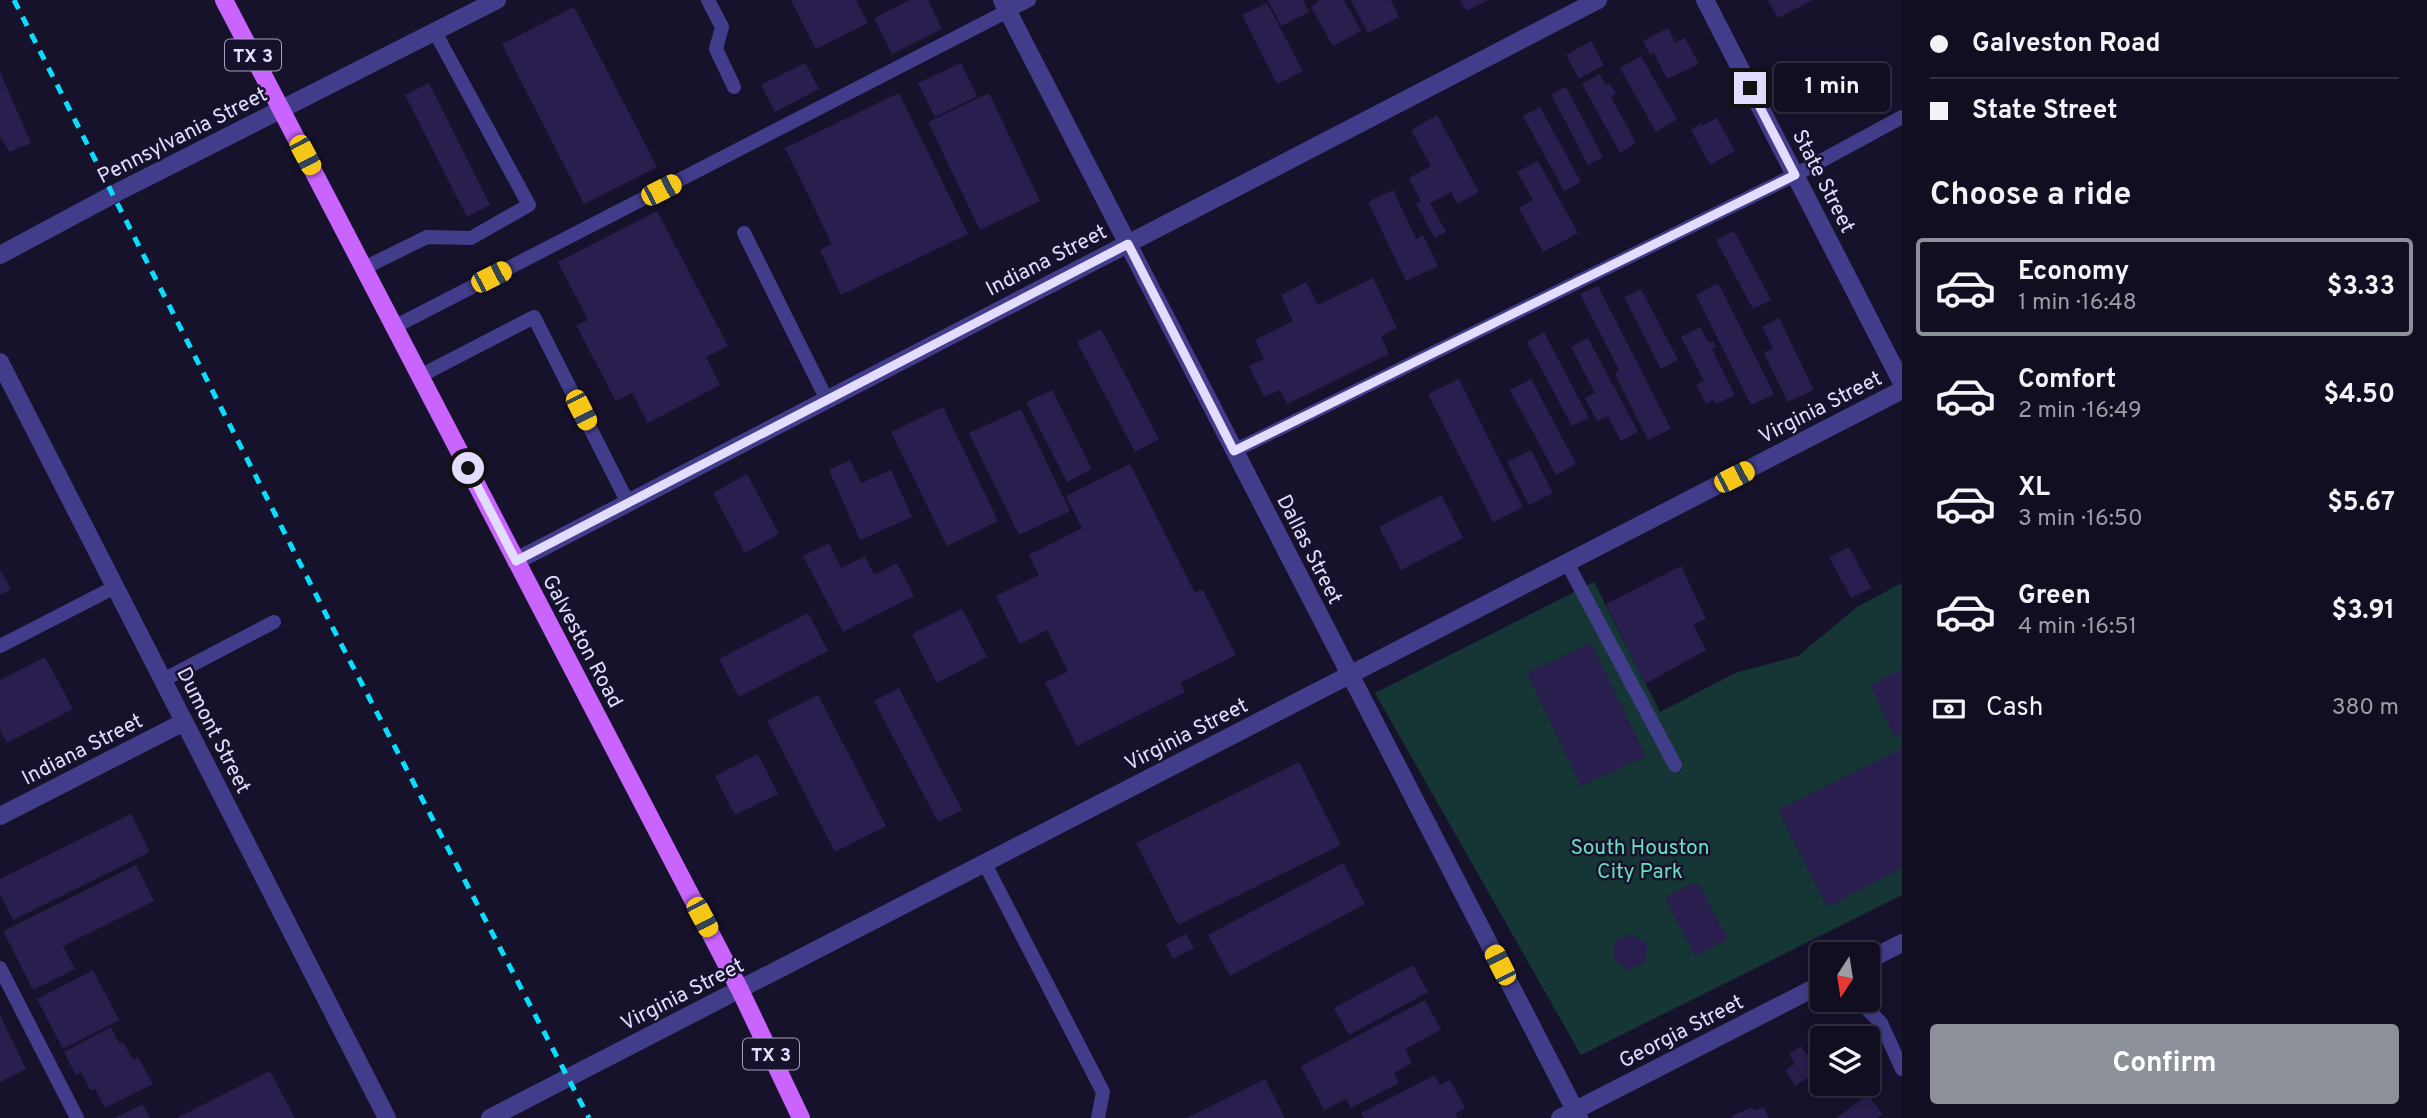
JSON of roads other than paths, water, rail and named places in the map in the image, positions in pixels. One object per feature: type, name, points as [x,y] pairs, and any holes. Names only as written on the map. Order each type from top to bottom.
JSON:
[{"type":"main road","name":"Galveston Road","points":[[224,0],[740,990],[802,1118]]},
{"type":"street","name":"Pennsylvania Street","points":[[0,255],[114,194],[497,0]]},
{"type":"street","name":"Indiana Street","points":[[516,561],[1598,0]]},
{"type":"street","name":"State Street","points":[[1705,0],[1902,383]]},
{"type":"street","name":"Dallas Street","points":[[1004,6],[1350,675],[1571,1115]]},
{"type":"street","name":"Dumont Street","points":[[0,362],[387,1118]]},
{"type":"street","name":"Virginia Street","points":[[490,1118],[1902,390]]},
{"type":"street","name":"Indiana Street","points":[[0,816],[184,722]]},
{"type":"street","points":[[1880,954],[1902,943]]},
{"type":"street","name":"Georgia Street","points":[[1571,1115],[1810,990]]},
{"type":"lane","points":[[708,0],[722,27],[716,49],[734,87]]},
{"type":"lane","points":[[394,327],[1004,6],[1029,0]]},
{"type":"lane","points":[[364,268],[427,237],[471,238],[529,205],[435,32]]},
{"type":"lane","points":[[1234,451],[1795,175],[1902,117]]},
{"type":"lane","points":[[744,233],[827,400]]},
{"type":"lane","points":[[420,376],[534,317],[628,503]]},
{"type":"lane","points":[[1567,563],[1675,765]]},
{"type":"lane","points":[[0,646],[115,587]]},
{"type":"lane","points":[[163,680],[274,622]]},
{"type":"lane","points":[[985,864],[1103,1092],[1098,1118]]},
{"type":"lane","points":[[0,968],[77,1118]]},
{"type":"lane","points":[[1870,1012],[1881,1023],[1902,1069]]},
{"type":"railway","points":[[14,0],[340,642],[589,1118]]},
{"type":"park label","name":"South Houston City Park","points":[[1640,859]]}]
